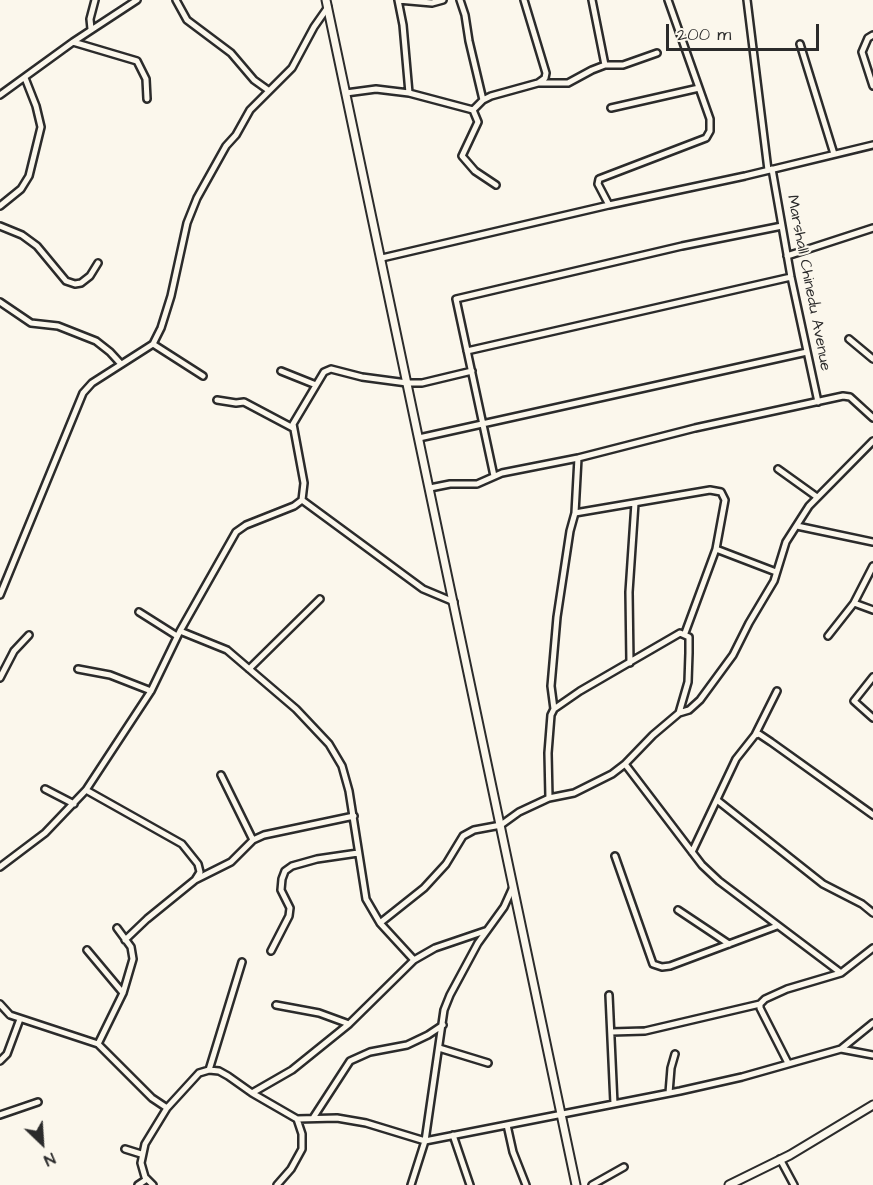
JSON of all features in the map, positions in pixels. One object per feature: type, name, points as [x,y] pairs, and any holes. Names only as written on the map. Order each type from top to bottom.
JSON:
[{"type":"main road","points":[[327,4],[576,1185]]},
{"type":"main road","points":[[729,1185],[780,1159],[873,1105]]},
{"type":"street","points":[[91,29],[90,19],[94,0]]},
{"type":"street","points":[[0,95],[91,29],[137,0]]},
{"type":"street","points":[[176,0],[187,20],[231,53],[254,80],[268,90]]},
{"type":"street","points":[[409,93],[403,25],[398,0],[432,3],[443,0]]},
{"type":"street","points":[[460,0],[483,100]]},
{"type":"street","points":[[524,0],[546,73],[545,78],[538,83]]},
{"type":"street","points":[[592,0],[605,65]]},
{"type":"street","points":[[609,205],[598,184],[599,179],[706,138],[710,131],[710,119],[668,0]]},
{"type":"street","name":"Marshall Chinedu Avenue","points":[[747,0],[770,169],[818,402]]},
{"type":"street","points":[[0,595],[3,581],[83,393],[93,383],[153,344],[162,328],[187,223],[193,207],[226,146],[236,135],[256,102],[292,68],[327,4]]},
{"type":"street","points":[[873,35],[867,38],[862,52],[873,86]]},
{"type":"street","points":[[73,42],[137,61],[146,79],[147,99]]},
{"type":"street","points":[[800,44],[834,154]]},
{"type":"street","points":[[473,110],[483,100],[538,83],[567,83],[592,69],[605,65],[623,65],[657,53]]},
{"type":"street","points":[[0,206],[21,189],[29,176],[41,128],[36,106],[25,78]]},
{"type":"street","points":[[611,108],[699,88]]},
{"type":"street","points":[[346,93],[376,89],[409,93],[473,110]]},
{"type":"street","points":[[473,110],[478,122],[462,156],[475,171],[496,185]]},
{"type":"street","points":[[382,258],[873,145]]},
{"type":"street","points":[[0,226],[22,235],[37,246],[66,281],[81,283],[90,276],[98,263]]},
{"type":"street","points":[[494,476],[456,299],[682,246],[782,226]]},
{"type":"street","points":[[787,255],[873,228]]},
{"type":"street","points":[[467,351],[791,277]]},
{"type":"street","points":[[0,302],[31,323],[58,326],[96,341],[121,364]]},
{"type":"street","points":[[849,339],[873,359]]},
{"type":"street","points":[[153,344],[203,376]]},
{"type":"street","points":[[419,438],[807,352]]},
{"type":"street","points":[[0,867],[45,833],[86,790],[151,691],[178,633],[236,532],[246,525],[294,506],[302,500],[304,483],[293,424],[324,372],[331,369],[362,377],[407,383],[439,380],[472,371]]},
{"type":"street","points":[[280,371],[316,385]]},
{"type":"street","points":[[430,488],[450,484],[477,484],[494,476],[578,458],[695,428],[847,396],[873,418]]},
{"type":"street","points":[[217,400],[236,404],[244,402],[294,428]]},
{"type":"street","points":[[380,923],[424,888],[446,864],[463,836],[474,830],[501,825],[519,812],[549,798],[574,793],[612,774],[679,713],[695,706],[733,655],[774,580],[786,542],[817,497],[873,441]]},
{"type":"street","points":[[554,709],[551,686],[557,616],[570,531],[575,513],[578,458]]},
{"type":"street","points":[[778,469],[817,497]]},
{"type":"street","points":[[575,513],[711,490],[722,492],[725,500],[716,549],[685,633]]},
{"type":"street","points":[[302,500],[423,589],[454,602]]},
{"type":"street","points":[[630,663],[629,592],[635,503]]},
{"type":"street","points":[[797,526],[873,542]]},
{"type":"street","points":[[716,549],[776,572]]},
{"type":"street","points":[[828,636],[854,603],[873,566]]},
{"type":"street","points":[[249,669],[320,599]]},
{"type":"street","points":[[854,603],[873,610]]},
{"type":"street","points":[[139,612],[178,633],[219,645],[296,710],[328,744],[342,766],[354,816],[366,899],[380,923],[414,960]]},
{"type":"street","points":[[549,798],[548,753],[551,715],[554,709],[580,691],[680,633],[685,633]]},
{"type":"street","points":[[679,713],[688,682],[689,637],[685,633]]},
{"type":"street","points":[[0,678],[14,651],[29,635]]},
{"type":"street","points":[[78,669],[110,675],[151,691]]},
{"type":"street","points":[[873,677],[854,701],[873,718]]},
{"type":"street","points":[[692,852],[736,759],[755,735],[777,691]]},
{"type":"street","points":[[755,735],[759,734],[873,815]]},
{"type":"street","points":[[625,764],[692,852],[719,881],[841,973]]},
{"type":"street","points":[[221,775],[253,840]]},
{"type":"street","points":[[45,789],[74,804]]},
{"type":"street","points":[[86,790],[182,844],[198,864],[200,872],[195,880]]},
{"type":"street","points":[[717,800],[824,884],[862,904],[873,913]]},
{"type":"street","points":[[125,940],[195,880],[231,862],[253,840],[264,835],[354,816]]},
{"type":"street","points":[[271,951],[290,908],[281,890],[285,871],[292,866],[317,859],[358,853]]},
{"type":"street","points":[[615,856],[654,964],[662,967],[670,966],[777,926]]},
{"type":"street","points":[[411,1185],[425,1141],[444,1010],[485,932],[504,907],[514,886]]},
{"type":"street","points":[[678,910],[729,944]]},
{"type":"street","points":[[98,1044],[123,993],[134,959],[134,952],[117,928]]},
{"type":"street","points":[[252,1093],[292,1070],[349,1024],[414,960],[435,948],[485,932]]},
{"type":"street","points":[[611,1032],[645,1031],[760,1004],[765,999],[787,989],[841,973],[873,948]]},
{"type":"street","points":[[87,950],[123,993]]},
{"type":"street","points":[[209,1070],[242,962]]},
{"type":"street","points":[[609,995],[614,1104]]},
{"type":"street","points":[[0,1004],[10,1015],[98,1044],[152,1098],[167,1108]]},
{"type":"street","points":[[760,1004],[788,1064]]},
{"type":"street","points":[[276,1005],[319,1013],[349,1024]]},
{"type":"street","points":[[0,1060],[7,1054],[20,1019]]},
{"type":"street","points":[[153,1185],[147,1179],[141,1162],[145,1144],[167,1108],[199,1073],[209,1070],[219,1071],[297,1119],[337,1118],[366,1123],[425,1141],[742,1077],[841,1049],[873,1023]]},
{"type":"street","points":[[313,1118],[350,1061],[370,1052],[407,1045],[443,1025]]},
{"type":"street","points":[[439,1048],[488,1063]]},
{"type":"street","points":[[841,1049],[873,1055]]},
{"type":"street","points":[[669,1093],[671,1068],[675,1054]]},
{"type":"street","points":[[0,1115],[38,1102]]},
{"type":"street","points":[[277,1185],[291,1169],[302,1149],[302,1134],[297,1119]]},
{"type":"street","points":[[507,1125],[513,1152],[526,1185]]},
{"type":"street","points":[[453,1136],[470,1185]]},
{"type":"street","points":[[125,1149],[141,1154]]},
{"type":"street","points":[[780,1159],[794,1185]]},
{"type":"street","points":[[592,1185],[624,1167]]},
{"type":"street","points":[[138,1185],[147,1179]]}]
